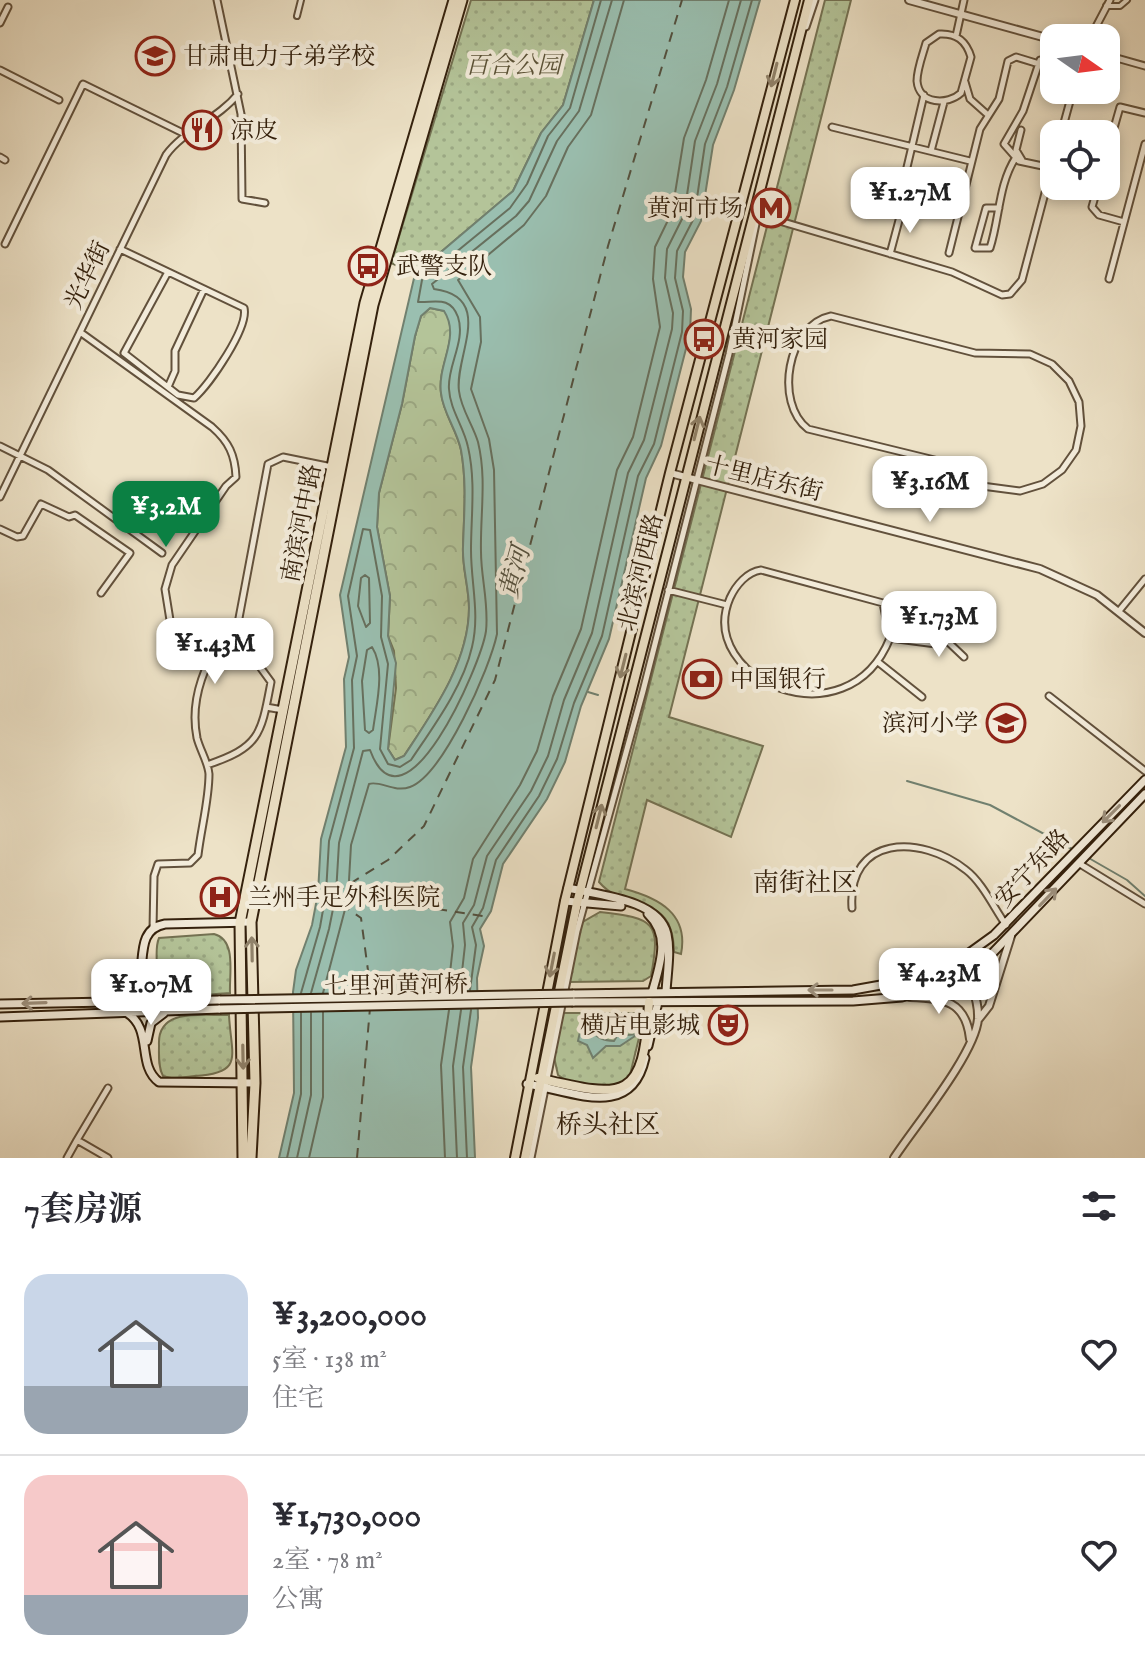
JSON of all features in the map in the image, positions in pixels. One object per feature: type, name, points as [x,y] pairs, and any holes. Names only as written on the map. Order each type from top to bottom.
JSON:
[{"type":"highway","name":"南滨河中路","points":[[243,1158],[240,923],[365,303],[454,0]]},
{"type":"highway","name":"南滨河中路","points":[[251,1158],[255,1083],[251,922],[373,305],[462,0]]},
{"type":"main road","name":"北滨河西路","points":[[515,1158],[568,888],[670,473],[795,0]]},
{"type":"main road","name":"北滨河西路","points":[[525,1158],[582,898],[685,476],[809,0]]},
{"type":"main road","name":"安宁东路","points":[[653,999],[666,992],[853,990],[920,978],[958,961],[1006,925],[1145,780]]},
{"type":"main road","name":"安宁东路","points":[[653,999],[853,1001],[902,997],[927,991],[967,973],[1011,936],[1145,794]]},
{"type":"main road","points":[[528,1080],[596,1091],[616,1091],[630,1083],[640,1066],[663,942],[659,924],[646,912],[582,898],[568,888]]},
{"type":"main road","points":[[565,901],[582,898],[645,908],[659,917],[667,932],[669,949],[666,992]]},
{"type":"main road","points":[[125,1001],[134,995],[140,984],[145,938],[153,929],[165,924],[251,922]]},
{"type":"main road","points":[[142,966],[152,992],[171,1000]]},
{"type":"main road","name":"七里河黄河桥","points":[[220,1004],[653,999]]},
{"type":"main road","points":[[0,1004],[171,1000],[220,1004]]},
{"type":"main road","points":[[146,1043],[151,1023],[160,1014],[220,1004]]},
{"type":"main road","points":[[0,1017],[176,1011]]},
{"type":"main road","points":[[125,1012],[140,1024],[146,1043],[148,1070],[159,1082],[255,1083]]},
{"type":"street","points":[[217,0],[238,94],[242,199],[265,203]]},
{"type":"street","points":[[297,16],[301,0]]},
{"type":"street","points":[[582,898],[668,590],[729,354],[755,214],[815,0]]},
{"type":"street","points":[[909,0],[1040,36]]},
{"type":"street","points":[[956,36],[964,0]]},
{"type":"street","points":[[1097,24],[1108,3],[1120,6],[1127,0]]},
{"type":"street","points":[[0,23],[8,7]]},
{"type":"street","points":[[902,209],[897,203],[924,95],[917,80],[926,43],[939,34],[956,36],[969,48],[971,57],[961,93],[944,102],[924,95]]},
{"type":"street","points":[[949,253],[980,129],[999,99],[1008,61],[1016,57],[1039,62],[1023,111],[1004,139],[1004,144],[1019,159],[1040,165]]},
{"type":"street","points":[[1120,59],[1145,66]]},
{"type":"street","points":[[0,70],[59,100]]},
{"type":"street","points":[[965,81],[970,99],[988,116]]},
{"type":"street","points":[[5,244],[83,84],[187,135]]},
{"type":"street","name":"光华街","points":[[0,497],[166,155],[187,135],[227,107],[238,94]]},
{"type":"street","points":[[931,151],[944,102]]},
{"type":"street","points":[[1116,120],[1120,107],[1145,113]]},
{"type":"street","points":[[832,127],[970,161]]},
{"type":"street","points":[[1019,159],[1016,150],[1021,130]]},
{"type":"street","points":[[1109,279],[1143,164],[1145,144]]},
{"type":"street","points":[[999,208],[986,208],[975,248],[990,248],[999,208],[1007,171],[1019,159]]},
{"type":"street","points":[[900,197],[906,196],[910,202],[907,208],[902,209]]},
{"type":"street","points":[[755,214],[952,272],[1002,295],[1015,292],[1022,280],[1043,200]]},
{"type":"street","points":[[1094,200],[1092,207],[1099,215],[1124,222]]},
{"type":"street","points":[[890,254],[902,209]]},
{"type":"street","points":[[120,249],[244,308],[246,313],[241,328],[218,369],[194,398],[187,399],[168,387],[124,353],[168,272]]},
{"type":"street","points":[[168,387],[175,371],[175,351],[204,289]]},
{"type":"street","points":[[831,316],[844,319],[975,353],[1030,354],[1052,364],[1069,381],[1079,402],[1081,426],[1076,450],[1062,470],[1043,484],[1020,491],[996,490],[969,478],[959,466],[808,429],[795,415],[789,392],[790,367],[799,343],[820,320],[831,316]]},
{"type":"street","points":[[80,332],[212,427],[225,439],[235,457],[236,477],[226,486],[172,565],[165,589],[174,645]]},
{"type":"street","points":[[0,446],[48,470],[162,553]]},
{"type":"street","points":[[207,765],[237,755],[252,745],[260,733],[266,707],[271,682],[236,634],[268,464],[283,457],[332,467]]},
{"type":"street","name":"十里店东街","points":[[670,473],[1018,562],[1077,584],[1119,611],[1145,633]]},
{"type":"street","points":[[0,529],[17,537],[23,536],[41,504],[69,517],[75,515],[130,553],[101,593]]},
{"type":"street","points":[[768,571],[877,600],[887,609],[890,638],[878,662],[854,685],[810,695],[789,692],[742,663],[730,648],[725,630],[727,605],[732,593],[749,574],[768,571]]},
{"type":"street","points":[[1119,611],[1142,588],[1145,579]]},
{"type":"street","points":[[668,590],[727,605]]},
{"type":"street","points":[[890,638],[926,646],[944,638],[955,609],[966,604]]},
{"type":"street","points":[[153,929],[154,876],[158,864],[190,863],[198,855],[209,772],[197,736],[199,687],[207,664],[226,639],[236,634]]},
{"type":"street","points":[[944,638],[964,657]]},
{"type":"street","points":[[878,662],[922,697]]},
{"type":"street","points":[[1049,696],[1145,771]]},
{"type":"street","points":[[266,707],[283,710]]},
{"type":"street","points":[[852,908],[854,882],[859,870],[876,852],[897,845],[930,851],[968,871],[1006,925]]},
{"type":"street","points":[[1084,859],[1145,904]]},
{"type":"street","points":[[894,1158],[971,1043],[978,1020],[989,1006],[1011,936]]},
{"type":"street","points":[[958,961],[967,973],[978,1020]]},
{"type":"street","points":[[902,997],[931,998],[963,1013],[968,1018],[971,1043]]},
{"type":"street","points":[[531,1158],[542,1083]]},
{"type":"street","points":[[67,1158],[108,1088]]},
{"type":"street","points":[[77,1140],[108,1158]]},
{"type":"green space","name":"百合公园","points":[[471,0],[594,0],[563,105],[541,133],[513,191],[415,274],[391,263]]},
{"type":"green space","points":[[825,0],[851,0],[669,717],[763,746],[731,837],[647,800],[625,889],[660,903],[676,918],[682,940],[681,954],[674,952],[672,933],[666,920],[657,912],[623,899],[599,882]]},
{"type":"green space","points":[[430,308],[445,311],[451,331],[441,393],[463,462],[463,555],[469,608],[463,648],[447,686],[404,756],[395,760],[388,749],[396,688],[394,651],[388,636],[390,596],[377,527],[379,493],[402,404],[415,336],[421,316]]},
{"type":"green space","points":[[600,912],[633,917],[650,926],[655,944],[651,976],[643,981],[569,982],[581,923]]},
{"type":"green space","points":[[214,934],[221,937],[229,950],[230,993],[184,996],[165,989],[157,969],[159,938]]},
{"type":"green space","points":[[563,1013],[645,1013],[629,1079],[612,1086],[593,1087],[574,1084],[558,1075],[554,1057]]},
{"type":"green space","points":[[229,1015],[232,1060],[228,1066],[211,1074],[179,1078],[163,1076],[159,1045],[165,1024],[183,1016]]},
{"type":"water","name":"黄河","points":[[594,0],[760,0],[734,90],[713,145],[701,221],[685,252],[683,277],[691,309],[690,333],[661,446],[646,478],[609,639],[581,706],[565,762],[547,799],[503,864],[491,911],[480,929],[484,946],[477,978],[478,1018],[471,1067],[475,1158],[279,1158],[294,1093],[293,992],[296,970],[312,925],[318,893],[321,839],[346,747],[344,679],[349,657],[340,595],[415,274],[513,191],[541,133],[563,105]],"holes":[[[430,308],[444,311],[450,331],[441,393],[463,462],[463,555],[469,600],[467,628],[463,648],[447,686],[404,756],[395,760],[388,749],[396,663],[388,636],[390,596],[377,527],[379,493],[421,316]]]},
{"type":"water","points":[[585,1029],[614,1041],[617,1036],[638,1034],[620,1046],[606,1046],[593,1058],[587,1045],[578,1041],[580,1032]]},
{"type":"waterway","points":[[588,692],[598,695]]},
{"type":"waterway","points":[[907,781],[990,805],[1074,850]]},
{"type":"waterway","points":[[1080,853],[1127,880],[1145,896]]},
{"type":"ferry route","points":[[335,893],[388,860],[424,826],[495,680],[608,246],[682,0]]},
{"type":"ferry route","points":[[371,993],[361,918],[340,903],[335,893],[489,917]]},
{"type":"ferry route","points":[[357,1158],[370,1008]]},
{"type":"place","name":"甘肃电力子弟学校","points":[[155,56]]},
{"type":"place","name":"凉皮","points":[[202,130]]},
{"type":"place","name":"黄河市场","points":[[771,208]]},
{"type":"place","name":"武警支队","points":[[368,266]]},
{"type":"place","name":"黄河家园","points":[[704,339]]},
{"type":"place","name":"中国银行","points":[[702,679]]},
{"type":"place","name":"滨河小学","points":[[1006,723]]},
{"type":"place","name":"兰州手足外科医院","points":[[220,897]]},
{"type":"place","name":"横店电影城","points":[[728,1025]]},
{"type":"district","name":"南街社区","points":[[805,882]]},
{"type":"district","name":"桥头社区","points":[[608,1124]]}]
